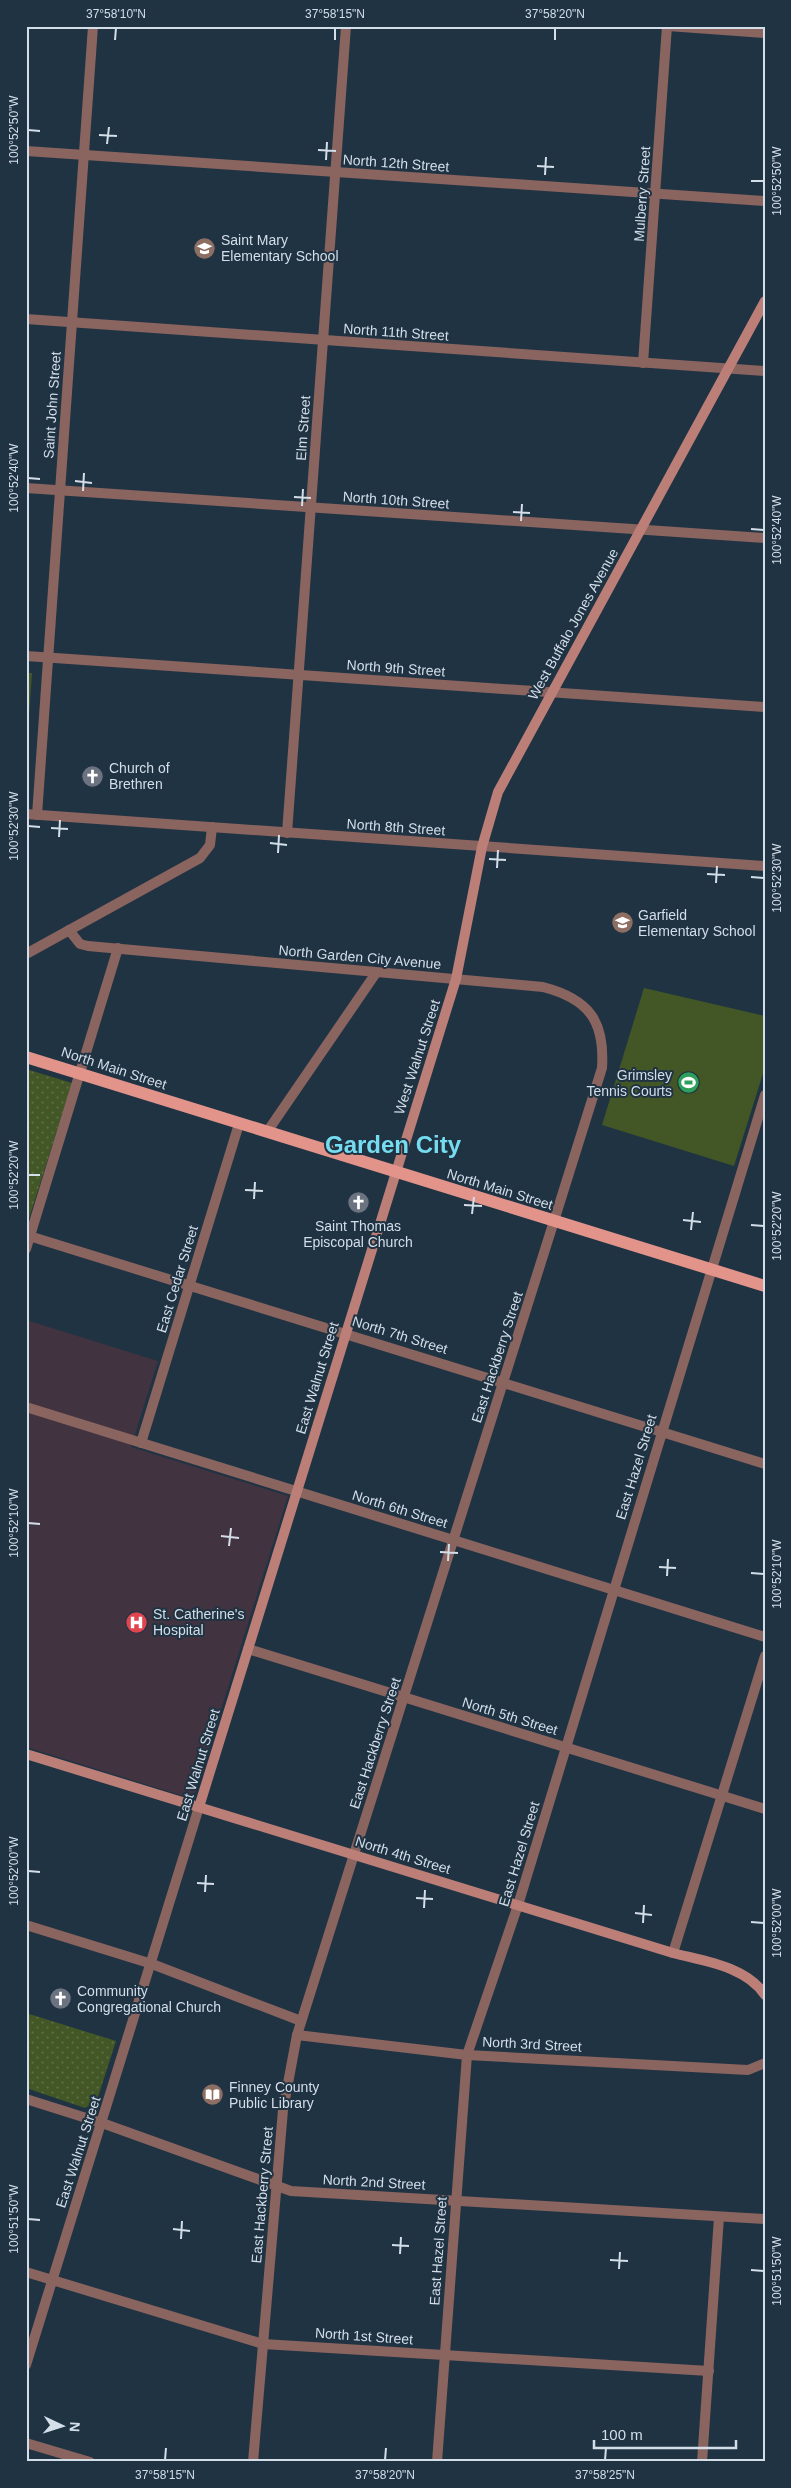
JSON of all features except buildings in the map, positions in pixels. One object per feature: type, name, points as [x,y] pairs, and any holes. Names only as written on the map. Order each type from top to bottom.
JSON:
[{"type":"main road","name":"West Buffalo Jones Avenue","points":[[456,979],[482,847],[498,792],[765,301]]},
{"type":"main road","name":"West Walnut Street","points":[[395,1172],[456,979]]},
{"type":"main road","name":"North Main Street","points":[[26,1057],[765,1286]]},
{"type":"main road","name":"East Walnut Street","points":[[200,1806],[395,1172]]},
{"type":"main road","name":"North 4th Street","points":[[26,1754],[200,1806],[672,1953],[724,1966],[745,1977],[765,1995]]},
{"type":"street","name":"Saint John Street","points":[[37,815],[93,26]]},
{"type":"street","name":"Elm Street","points":[[287,833],[346,26]]},
{"type":"street","points":[[668,26],[765,33]]},
{"type":"street","name":"Mulberry Street","points":[[643,363],[668,26]]},
{"type":"street","name":"North 12th Street","points":[[26,151],[765,201]]},
{"type":"street","name":"North 11th Street","points":[[26,319],[765,371]]},
{"type":"street","name":"North 10th Street","points":[[26,488],[765,538]]},
{"type":"street","name":"North 9th Street","points":[[26,656],[765,707]]},
{"type":"street","name":"North 8th Street","points":[[26,814],[765,866]]},
{"type":"street","points":[[26,954],[200,858],[210,844],[212,827]]},
{"type":"street","name":"North Garden City Avenue","points":[[70,930],[77,941],[84,946],[543,987],[562,992],[577,999],[594,1020],[600,1034],[603,1052],[602,1068],[554,1222]]},
{"type":"street","points":[[26,1249],[28,1236],[118,948]]},
{"type":"street","points":[[267,1132],[376,973]]},
{"type":"street","name":"East Hazel Street","points":[[437,2462],[467,2055],[518,1904],[710,1270],[765,1095]]},
{"type":"street","name":"East Cedar Street","points":[[141,1443],[239,1124]]},
{"type":"street","name":"East Hackberry Street","points":[[253,2462],[283,2110],[297,2035],[554,1222]]},
{"type":"street","name":"North 7th Street","points":[[28,1236],[765,1464]]},
{"type":"street","name":"North 6th Street","points":[[26,1407],[765,1637]]},
{"type":"street","name":"North 5th Street","points":[[248,1649],[765,1809]]},
{"type":"street","points":[[672,1953],[765,1656]]},
{"type":"street","name":"East Walnut Street","points":[[26,2365],[200,1806]]},
{"type":"street","points":[[26,1925],[152,1964],[301,2021]]},
{"type":"street","name":"North 3rd Street","points":[[297,2035],[467,2055],[748,2070],[765,2063]]},
{"type":"street","name":"North 2nd Street","points":[[26,2099],[102,2123],[292,2192],[765,2219]]},
{"type":"street","points":[[702,2462],[719,2217]]},
{"type":"street","name":"North 1st Street","points":[[26,2272],[263,2344],[709,2371]]},
{"type":"street","points":[[26,2443],[90,2462]]},
{"type":"shaded area","name":"St. Catherine's Hospital","points":[[26,1320],[158,1361],[131,1447],[288,1496],[193,1799],[26,1747]]},
{"type":"green space","points":[[26,673],[32,673],[26,757]]},
{"type":"green space","name":"Grimsley Tennis Courts","points":[[644,988],[765,1016],[765,1067],[734,1166],[602,1125]]},
{"type":"green space","points":[[26,1069],[72,1083],[27,1225],[26,1225]]},
{"type":"green space","points":[[26,2013],[116,2041],[97,2100],[85,2108],[26,2088]]},
{"type":"place","name":"Saint Mary Elementary School","points":[[205,248]]},
{"type":"place","name":"Church of Brethren","points":[[93,776]]},
{"type":"place","name":"Garfield Elementary School","points":[[622,923]]},
{"type":"place","name":"Grimsley Tennis Courts","points":[[688,1083]]},
{"type":"place","name":"Saint Thomas Episcopal Church","points":[[358,1203]]},
{"type":"place","name":"St. Catherine's Hospital","points":[[137,1622]]},
{"type":"place","name":"Community Congregational Church","points":[[61,1999]]},
{"type":"place","name":"Finney County Public Library","points":[[213,2095]]},
{"type":"district","name":"Garden City","points":[[393,1145]]}]
